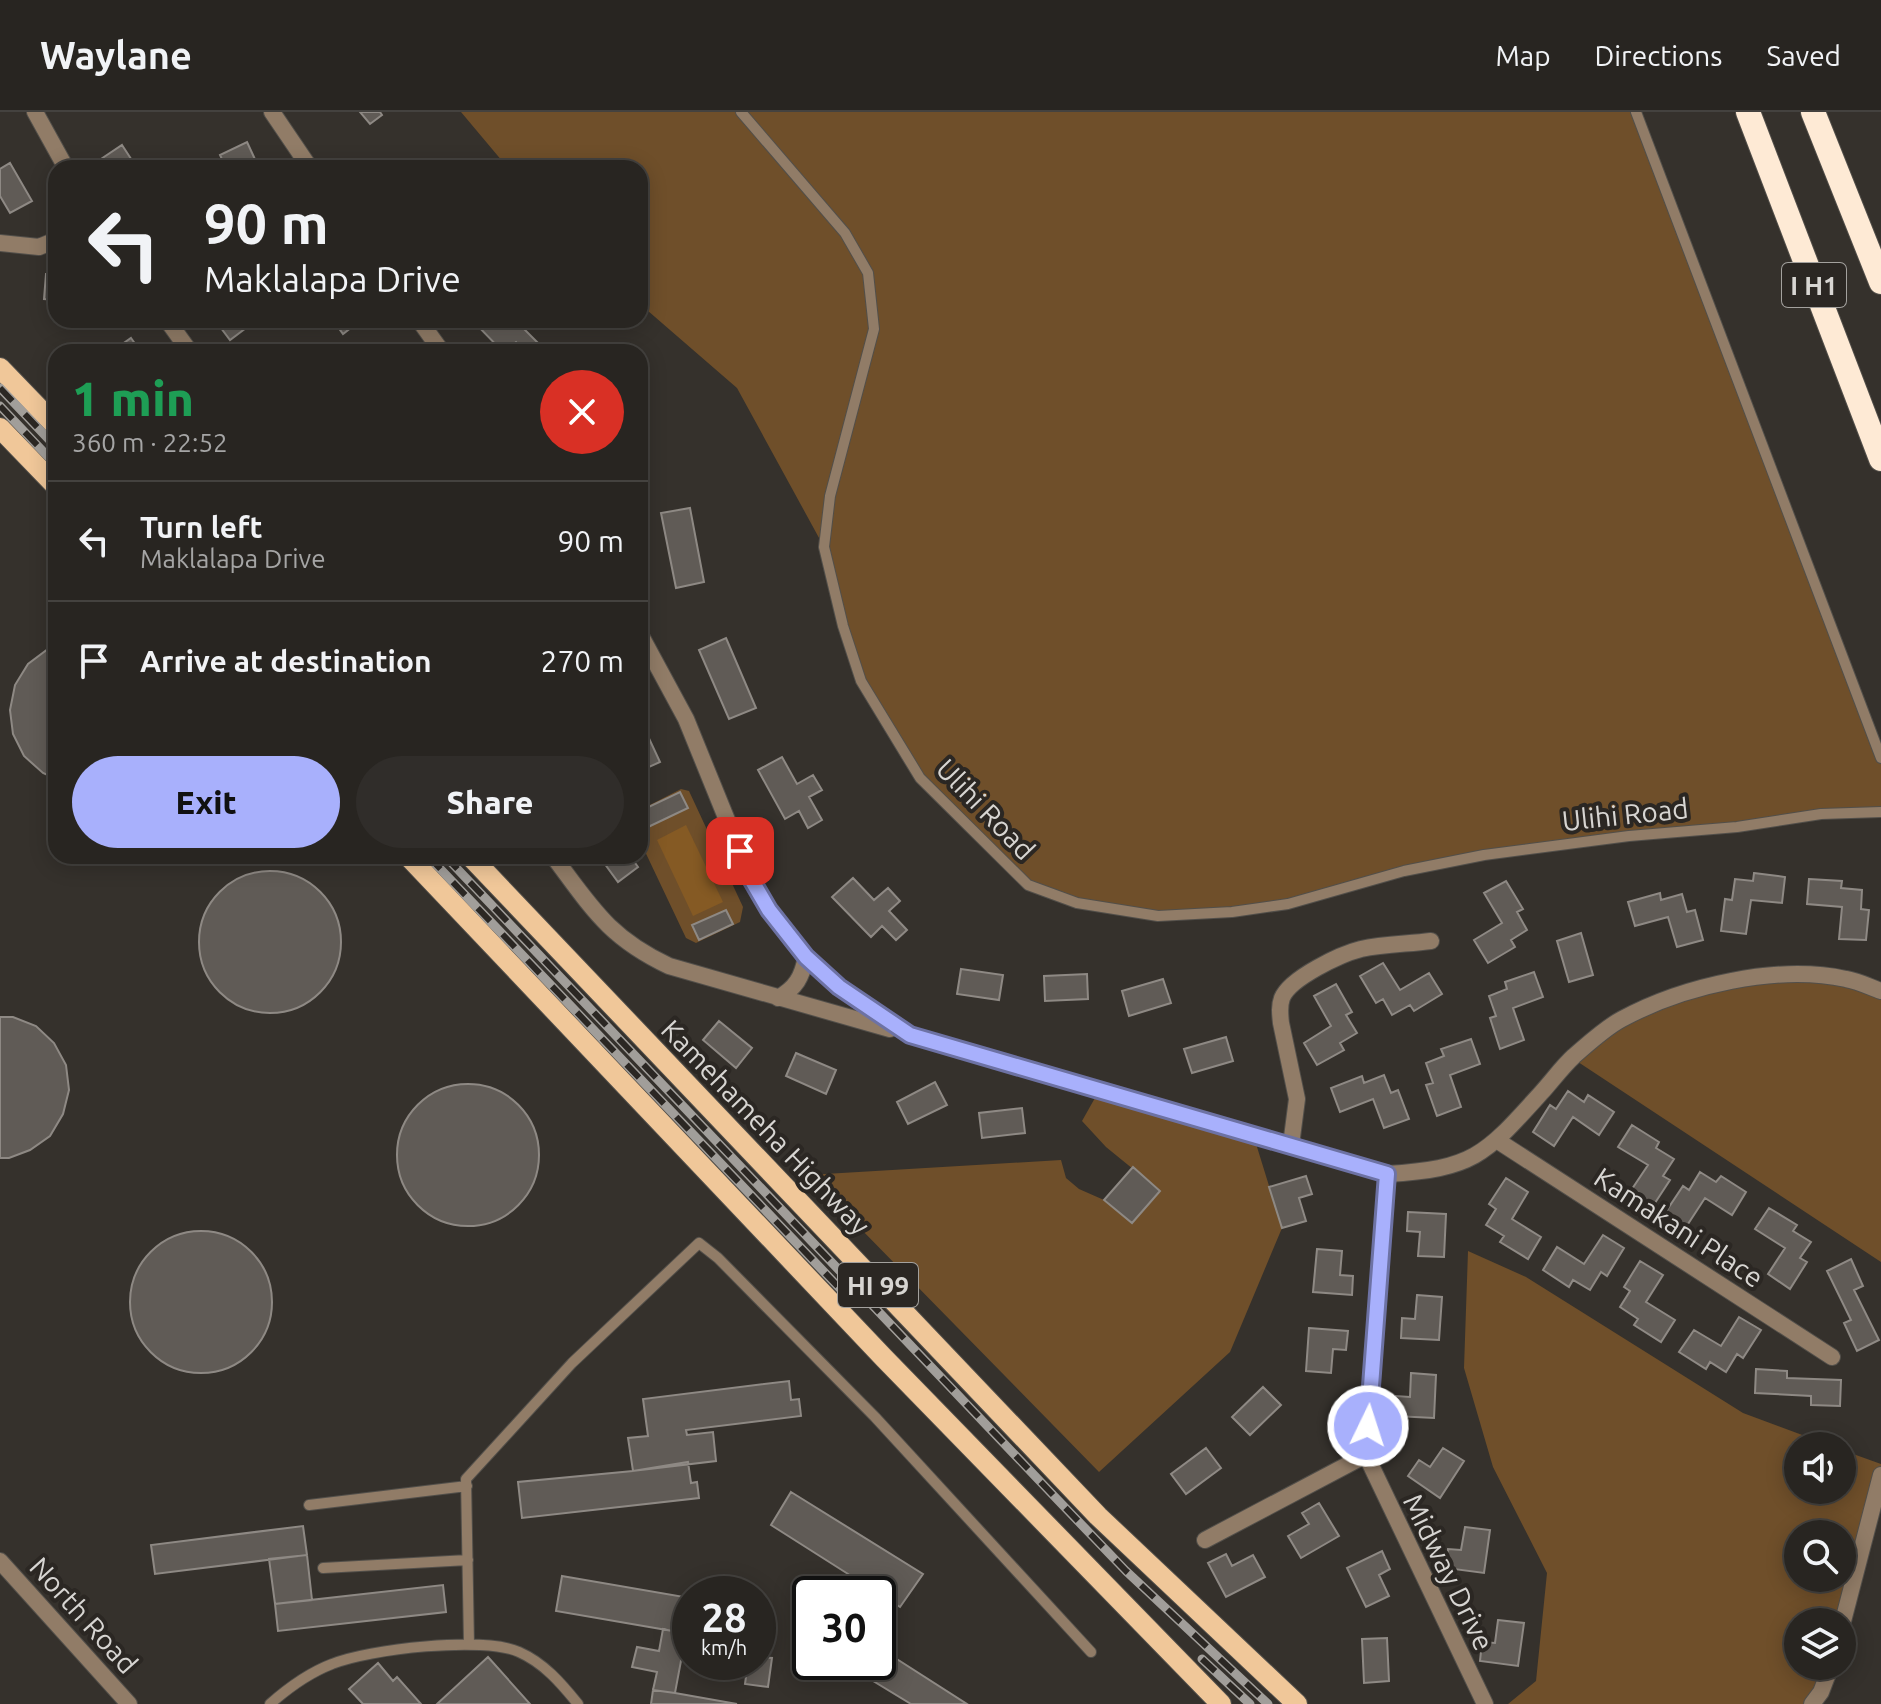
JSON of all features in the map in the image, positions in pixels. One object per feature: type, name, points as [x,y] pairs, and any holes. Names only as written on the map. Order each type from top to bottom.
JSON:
[{"type":"highway","name":"I H1","points":[[1748,112],[1881,459]]},
{"type":"highway","name":"I H1","points":[[1813,112],[1881,282]]},
{"type":"main road","points":[[0,368],[48,418]]},
{"type":"main road","points":[[0,428],[48,478]]},
{"type":"main road","name":"HI 99","points":[[416,864],[884,1358],[1221,1704]]},
{"type":"main road","name":"Kamehameha Highway","points":[[478,864],[1098,1516],[1297,1704]]},
{"type":"street","points":[[35,112],[62,160]]},
{"type":"street","points":[[272,112],[305,160]]},
{"type":"street","points":[[0,243],[22,247],[48,243]]},
{"type":"street","points":[[648,649],[686,719],[751,879],[769,910],[806,957],[839,987],[910,1035]]},
{"type":"street","points":[[559,864],[600,919],[643,954],[669,966],[1387,1174],[1445,1168],[1479,1154],[1498,1141],[1572,1058],[1620,1020],[1664,1001],[1707,986],[1753,977],[1846,979],[1881,991]]},
{"type":"street","points":[[1291,1145],[1297,1099],[1279,1010],[1283,995],[1292,985],[1336,958],[1362,949],[1431,941]]},
{"type":"street","points":[[778,998],[790,991],[799,980],[806,957]]},
{"type":"street","name":"Kamakani Place","points":[[1498,1141],[1832,1357]]},
{"type":"street","name":"Midway Drive","points":[[1387,1174],[1366,1455],[1485,1704]]},
{"type":"street","points":[[1205,1540],[1366,1455]]},
{"type":"street","points":[[1846,1608],[1881,1475]]},
{"type":"street","name":"North Road","points":[[0,1561],[129,1704]]},
{"type":"street","points":[[1818,1700],[1826,1680]]},
{"type":"lane","name":"Ulihi Road","points":[[741,112],[845,233],[868,273],[874,329],[830,496],[824,547],[843,626],[861,681],[920,778],[973,834],[1028,885],[1077,903],[1158,916],[1232,912],[1288,904],[1404,871],[1484,855],[1629,836],[1737,827],[1821,814],[1881,812]]},
{"type":"lane","points":[[1636,112],[1881,758]]},
{"type":"lane","points":[[469,1645],[466,1479],[572,1363],[699,1243],[718,1258],[875,1417],[1091,1652]]},
{"type":"lane","points":[[309,1505],[467,1486]]},
{"type":"lane","points":[[323,1568],[468,1560]]},
{"type":"lane","points":[[270,1704],[331,1664],[382,1652],[469,1645],[518,1651],[554,1674],[578,1704]]},
{"type":"shaded area","points":[[461,112],[1636,112],[1881,758],[1881,812],[1484,855],[1288,904],[1158,916],[1077,903],[1028,885],[920,778],[861,681],[824,547],[737,388],[648,311],[648,160],[501,160]]},
{"type":"shaded area","points":[[681,789],[689,791],[743,907],[740,922],[696,943],[686,938],[648,858],[648,806]]},
{"type":"shaded area","points":[[686,825],[723,902],[693,916],[657,840]]},
{"type":"shaded area","points":[[1800,976],[1881,991],[1881,1262],[1572,1058],[1664,1001]]},
{"type":"shaded area","points":[[1100,1089],[1253,1134],[1282,1228],[1230,1352],[1099,1472],[808,1175],[1061,1160],[1066,1178],[1079,1189],[1104,1200],[1132,1223],[1160,1191],[1106,1147],[1082,1121]]},
{"type":"shaded area","points":[[1468,1251],[1526,1277],[1743,1413],[1794,1432],[1784,1432],[1784,1504],[1856,1504],[1856,1455],[1881,1464],[1881,1475],[1856,1569],[1856,1520],[1784,1520],[1784,1592],[1850,1592],[1846,1608],[1784,1608],[1784,1680],[1824,1680],[1812,1704],[1508,1704],[1536,1681],[1547,1573],[1493,1467],[1464,1368]]},
{"type":"building","points":[[360,112],[380,112],[382,115],[370,124]]},
{"type":"building","points":[[247,142],[255,160],[222,160],[220,155]]},
{"type":"building","points":[[122,145],[132,160],[102,160]]},
{"type":"building","points":[[10,163],[32,201],[10,213],[0,196],[0,169]]},
{"type":"building","points":[[46,274],[48,274],[48,299],[44,299]]},
{"type":"building","points":[[221,328],[246,328],[230,340]]},
{"type":"building","points":[[480,328],[523,328],[539,344],[516,342],[495,344]]},
{"type":"building","points":[[690,508],[704,582],[676,588],[661,513]]},
{"type":"building","points":[[726,638],[756,708],[729,719],[699,650]]},
{"type":"building","points":[[48,649],[48,775],[24,756],[13,734],[10,710],[15,685],[28,664]]},
{"type":"building","points":[[648,736],[660,762],[648,767]]},
{"type":"building","points":[[782,757],[797,784],[813,775],[822,790],[809,797],[822,820],[808,828],[799,811],[785,819],[758,770]]},
{"type":"building","points":[[680,792],[688,808],[648,827],[648,807]]},
{"type":"building","points":[[605,864],[636,864],[638,867],[618,882]]},
{"type":"building","points":[[270,871],[297,876],[320,892],[336,915],[341,942],[336,969],[320,992],[297,1008],[270,1013],[243,1008],[220,992],[204,969],[199,942],[204,915],[220,892],[243,876]]},
{"type":"building","points":[[1754,873],[1785,877],[1782,903],[1751,900],[1746,934],[1721,931],[1725,899],[1732,900],[1735,879],[1753,881]]},
{"type":"building","points":[[853,878],[874,900],[888,888],[900,901],[889,911],[907,930],[896,940],[882,926],[871,937],[832,897]]},
{"type":"building","points":[[1809,879],[1842,881],[1841,888],[1862,890],[1861,909],[1869,910],[1866,940],[1839,939],[1842,907],[1807,904]]},
{"type":"building","points":[[1506,881],[1523,909],[1517,912],[1527,930],[1511,940],[1515,947],[1488,963],[1474,940],[1502,923],[1484,893]]},
{"type":"building","points":[[1660,893],[1661,900],[1682,894],[1687,912],[1695,910],[1703,940],[1677,947],[1668,917],[1635,926],[1628,902]]},
{"type":"building","points":[[726,910],[733,924],[699,940],[692,925]]},
{"type":"building","points":[[1581,933],[1593,975],[1569,982],[1557,941]]},
{"type":"building","points":[[1383,963],[1400,990],[1429,973],[1442,994],[1414,1011],[1410,1005],[1392,1015],[1383,999],[1376,1003],[1360,976]]},
{"type":"building","points":[[961,969],[1003,975],[999,1000],[957,994]]},
{"type":"building","points":[[1534,972],[1543,997],[1513,1008],[1524,1040],[1500,1049],[1490,1018],[1496,1016],[1489,996],[1507,989],[1505,982]]},
{"type":"building","points":[[1087,974],[1088,999],[1045,1001],[1044,976]]},
{"type":"building","points":[[1163,979],[1171,1003],[1129,1016],[1122,991]]},
{"type":"building","points":[[1336,984],[1352,1012],[1346,1015],[1357,1033],[1340,1043],[1344,1050],[1317,1065],[1304,1043],[1331,1026],[1314,996]]},
{"type":"building","points":[[0,1017],[13,1017],[36,1026],[54,1043],[66,1065],[69,1090],[63,1114],[50,1136],[30,1150],[9,1158],[0,1158]]},
{"type":"building","points":[[719,1021],[752,1048],[736,1068],[703,1040]]},
{"type":"building","points":[[1226,1037],[1233,1061],[1192,1073],[1184,1049]]},
{"type":"building","points":[[1471,1039],[1480,1064],[1450,1075],[1461,1107],[1437,1116],[1426,1085],[1433,1083],[1426,1063],[1444,1056],[1441,1049]]},
{"type":"building","points":[[796,1053],[836,1070],[826,1094],[786,1076]]},
{"type":"building","points":[[1384,1075],[1391,1093],[1398,1090],[1409,1119],[1384,1128],[1373,1099],[1340,1112],[1331,1088],[1362,1076],[1364,1083]]},
{"type":"building","points":[[935,1082],[947,1105],[908,1124],[897,1102]]},
{"type":"building","points":[[468,1084],[495,1089],[518,1105],[534,1128],[539,1155],[534,1182],[518,1205],[495,1221],[468,1226],[441,1221],[418,1205],[402,1182],[397,1155],[402,1128],[418,1105],[441,1089]]},
{"type":"building","points":[[1568,1091],[1584,1102],[1588,1095],[1614,1112],[1599,1135],[1573,1117],[1554,1146],[1533,1132],[1550,1105],[1556,1109]]},
{"type":"building","points":[[1022,1108],[1025,1133],[982,1138],[979,1113]]},
{"type":"building","points":[[1632,1125],[1659,1142],[1656,1148],[1674,1159],[1663,1176],[1670,1180],[1653,1206],[1630,1192],[1648,1165],[1618,1147]]},
{"type":"building","points":[[1133,1167],[1160,1191],[1132,1223],[1104,1200]]},
{"type":"building","points":[[1700,1172],[1716,1182],[1721,1176],[1746,1192],[1732,1215],[1705,1198],[1686,1227],[1665,1213],[1683,1186],[1689,1190]]},
{"type":"building","points":[[1306,1176],[1312,1194],[1299,1198],[1306,1221],[1282,1228],[1269,1187]]},
{"type":"building","points":[[1506,1178],[1528,1192],[1512,1219],[1541,1237],[1528,1259],[1500,1242],[1504,1236],[1486,1225],[1496,1209],[1489,1204]]},
{"type":"building","points":[[1769,1208],[1797,1225],[1793,1231],[1811,1242],[1800,1258],[1807,1262],[1790,1289],[1768,1274],[1785,1248],[1755,1229]]},
{"type":"building","points":[[1408,1212],[1446,1214],[1444,1257],[1418,1256],[1420,1232],[1407,1231]]},
{"type":"building","points":[[201,1231],[228,1236],[251,1252],[267,1275],[272,1302],[267,1329],[251,1352],[228,1368],[201,1373],[174,1368],[151,1352],[135,1329],[130,1302],[135,1275],[151,1252],[174,1236]]},
{"type":"building","points":[[1603,1235],[1624,1248],[1607,1276],[1601,1272],[1590,1290],[1573,1280],[1569,1287],[1543,1270],[1557,1247],[1584,1264]]},
{"type":"building","points":[[1317,1249],[1342,1251],[1340,1275],[1353,1276],[1352,1295],[1313,1292]]},
{"type":"building","points":[[1851,1259],[1863,1286],[1854,1290],[1879,1340],[1857,1351],[1844,1323],[1851,1320],[1827,1271]]},
{"type":"building","points":[[1640,1261],[1663,1275],[1646,1302],[1675,1320],[1661,1342],[1634,1325],[1638,1319],[1620,1307],[1630,1291],[1624,1287]]},
{"type":"building","points":[[1417,1295],[1442,1297],[1439,1340],[1401,1338],[1402,1318],[1415,1319]]},
{"type":"building","points":[[1739,1317],[1761,1330],[1743,1358],[1737,1354],[1726,1372],[1710,1362],[1706,1369],[1679,1352],[1694,1330],[1721,1346]]},
{"type":"building","points":[[1309,1328],[1348,1331],[1346,1350],[1333,1349],[1331,1373],[1306,1371]]},
{"type":"building","points":[[1756,1369],[1787,1371],[1787,1378],[1841,1380],[1840,1406],[1811,1405],[1811,1396],[1755,1393]]},
{"type":"building","points":[[1411,1373],[1436,1375],[1434,1418],[1395,1416],[1396,1396],[1410,1397]]},
{"type":"building","points":[[789,1381],[791,1400],[799,1399],[801,1416],[686,1430],[687,1435],[713,1432],[716,1461],[633,1471],[628,1438],[648,1436],[643,1399]]},
{"type":"building","points":[[1263,1387],[1281,1405],[1250,1435],[1232,1417]]},
{"type":"building","points":[[1206,1448],[1221,1468],[1186,1494],[1171,1474]]},
{"type":"building","points":[[1443,1448],[1464,1461],[1440,1498],[1408,1476],[1419,1460],[1430,1467]]},
{"type":"building","points":[[688,1462],[691,1483],[697,1482],[699,1498],[522,1518],[518,1482],[633,1471]]},
{"type":"building","points":[[791,1492],[923,1574],[900,1607],[896,1604],[896,1576],[851,1576],[771,1525]]},
{"type":"building","points":[[1319,1503],[1339,1536],[1301,1558],[1288,1536],[1309,1524],[1302,1513]]},
{"type":"building","points":[[303,1526],[307,1555],[155,1574],[151,1545]]},
{"type":"building","points":[[1465,1527],[1490,1530],[1484,1573],[1446,1568],[1448,1549],[1461,1550]]},
{"type":"building","points":[[1382,1551],[1390,1569],[1379,1575],[1389,1596],[1366,1607],[1347,1568]]},
{"type":"building","points":[[1226,1554],[1232,1566],[1253,1555],[1265,1577],[1226,1597],[1208,1563]]},
{"type":"building","points":[[307,1555],[312,1600],[275,1604],[269,1559]]},
{"type":"building","points":[[562,1576],[672,1595],[672,1631],[556,1611]]},
{"type":"building","points":[[443,1585],[446,1612],[278,1631],[275,1604]]},
{"type":"building","points":[[1498,1620],[1524,1623],[1518,1666],[1480,1661],[1482,1642],[1495,1643]]},
{"type":"building","points":[[663,1629],[672,1631],[672,1680],[677,1680],[675,1693],[653,1690],[657,1672],[632,1667],[637,1647],[659,1651]]},
{"type":"building","points":[[1387,1638],[1389,1681],[1364,1683],[1362,1639]]},
{"type":"building","points":[[488,1657],[530,1704],[437,1704]]},
{"type":"building","points":[[896,1659],[967,1704],[911,1704],[872,1680],[896,1680]]},
{"type":"building","points":[[378,1663],[393,1681],[397,1677],[421,1704],[363,1704],[349,1689]]},
{"type":"building","points":[[746,1680],[769,1680],[768,1687],[745,1684]]},
{"type":"building","points":[[653,1690],[675,1693],[737,1704],[651,1704]]},
{"type":"railway","points":[[0,388],[48,439]]},
{"type":"railway","points":[[0,406],[48,457]]},
{"type":"railway","points":[[436,864],[847,1296]]},
{"type":"railway","points":[[453,864],[1126,1571],[1268,1704]]},
{"type":"railway","points":[[1202,1659],[1250,1704]]},
{"type":"route","points":[[740,851],[751,879],[769,910],[806,957],[839,987],[910,1035],[1387,1174],[1368,1426]]}]
